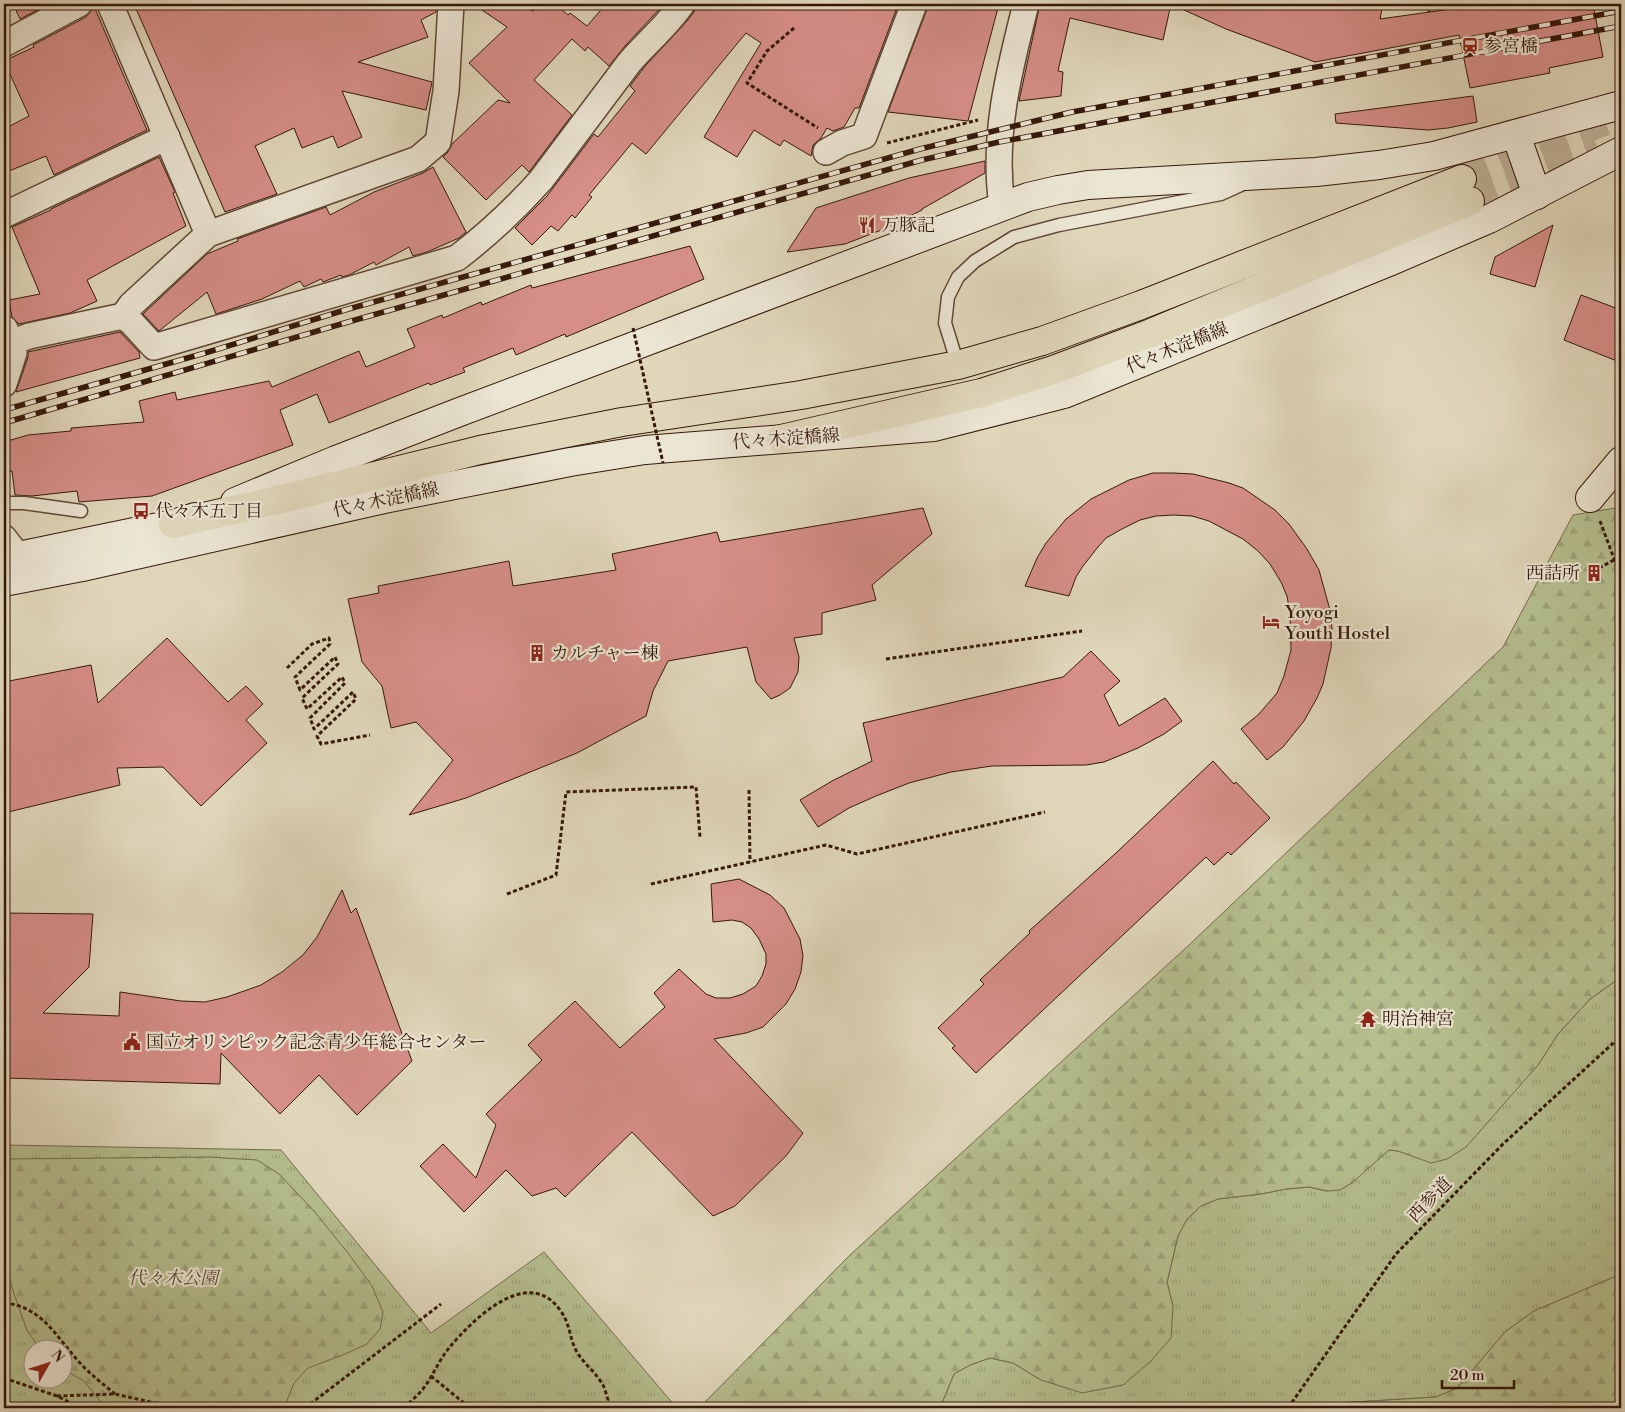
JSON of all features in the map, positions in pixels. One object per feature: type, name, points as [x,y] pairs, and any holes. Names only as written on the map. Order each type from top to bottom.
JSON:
[{"type":"highway","points":[[173,524],[480,450],[622,422],[801,395],[958,365],[1042,340],[1141,306],[1466,190],[1151,332],[1053,370],[981,393],[781,439]]},
{"type":"street","points":[[4,44],[79,4]]},
{"type":"street","points":[[110,4],[208,234]]},
{"type":"street","points":[[4,384],[14,353],[6,337],[29,336],[122,316],[131,304],[208,234],[418,159],[438,142],[446,91],[451,4]]},
{"type":"street","points":[[122,316],[132,323],[154,347],[457,258],[525,198],[541,180],[629,63],[674,16],[682,4]]},
{"type":"street","points":[[844,144],[914,4]]},
{"type":"street","points":[[1002,206],[998,180],[998,156],[1003,112],[1012,58],[1026,4]]},
{"type":"street","points":[[8,551],[173,524],[215,510],[336,460],[1028,197],[1088,185],[1316,172],[1379,165],[1434,156],[1621,105]]},
{"type":"street","points":[[1516,135],[1537,195]]},
{"type":"street","points":[[4,215],[167,137]]},
{"type":"street","name":"代々木淀橋線","points":[[4,582],[82,567],[384,499],[570,462],[645,450],[934,427],[1064,394],[1489,219],[1621,151]]},
{"type":"street","points":[[1590,498],[1621,461]]},
{"type":"lane","points":[[958,365],[945,323],[948,297],[958,277],[975,261],[1014,237],[1059,225],[1221,194],[1265,175]]},
{"type":"lane","points":[[4,503],[24,503],[81,512]]},
{"type":"path","points":[[1429,4],[1429,12]]},
{"type":"path","points":[[794,28],[767,51],[747,83],[844,144],[879,144],[982,119],[1003,112]]},
{"type":"path","points":[[633,328],[663,463]]},
{"type":"path","points":[[1603,530],[1618,572],[1621,571]]},
{"type":"path","points":[[1599,568],[1614,560]]},
{"type":"path","points":[[886,659],[1082,631]]},
{"type":"path","points":[[287,668],[312,644],[328,638],[330,644],[295,677],[300,690],[335,657],[338,664],[302,698],[307,709],[342,677],[345,683],[310,718],[314,729],[353,692],[356,699],[317,736],[321,744],[370,735]]},
{"type":"path","points":[[506,894],[556,875],[566,792],[696,787],[700,837]]},
{"type":"path","points":[[749,790],[750,862]]},
{"type":"path","points":[[651,884],[826,845],[857,854],[1045,812]]},
{"type":"path","name":"西参道","points":[[1288,1408],[1396,1254],[1503,1144],[1621,1036]]},
{"type":"path","points":[[404,1408],[422,1390],[449,1348],[468,1327],[491,1308],[513,1295],[532,1292],[548,1298],[560,1310],[569,1326],[574,1346],[584,1363],[602,1382],[608,1400],[605,1408]]},
{"type":"path","points":[[4,1303],[25,1308],[40,1317],[54,1331],[80,1364],[115,1394]]},
{"type":"path","points":[[305,1408],[441,1304]]},
{"type":"path","points":[[4,1341],[8,1354],[4,1365]]},
{"type":"path","points":[[431,1376],[470,1408]]},
{"type":"path","points":[[4,1378],[58,1396],[81,1408]]},
{"type":"path","points":[[58,1396],[115,1394],[177,1408]]},
{"type":"green space","name":"明治神宮","points":[[1621,507],[1621,977],[1590,999],[1558,1034],[1538,1065],[1466,1147],[1447,1159],[1431,1163],[1398,1151],[1389,1150],[1352,1183],[1340,1190],[1327,1191],[1309,1187],[1286,1189],[1218,1199],[1201,1206],[1187,1219],[1178,1236],[1167,1282],[1173,1306],[1171,1338],[1150,1362],[1123,1385],[1082,1393],[1041,1380],[1013,1363],[990,1358],[970,1365],[954,1374],[940,1408],[699,1408],[850,1255],[1189,945],[1503,647],[1573,515]]},
{"type":"green space","points":[[1621,977],[1621,1274],[1534,1311],[1505,1332],[1457,1388],[1436,1397],[1339,1403],[1325,1408],[940,1408],[954,1374],[970,1365],[990,1358],[1013,1363],[1041,1380],[1173,1306],[1167,1283],[1178,1236],[1187,1219],[1201,1206],[1218,1199],[1286,1189],[1309,1187],[1327,1191],[1389,1150],[1398,1151],[1538,1065],[1558,1034],[1590,999]]},
{"type":"green space","name":"代々木公園","points":[[4,1145],[281,1150],[431,1333],[544,1252],[675,1406],[674,1408],[4,1408]]},
{"type":"green space","name":"代々木公園","points":[[208,1157],[257,1160],[279,1174],[313,1210],[348,1253],[372,1286],[383,1312],[380,1329],[367,1344],[308,1368],[294,1383],[284,1408],[106,1408],[84,1381],[72,1374],[72,1340],[34,1340],[27,1330],[4,1259],[4,1159]]},
{"type":"green space","points":[[1621,1274],[1621,1408],[1325,1408],[1339,1403],[1436,1397],[1457,1388],[1505,1332],[1534,1311]]},
{"type":"building","points":[[13,4],[49,4],[20,19]]},
{"type":"building","points":[[93,4],[147,130],[54,175],[46,156],[4,173],[4,148],[8,127],[29,116],[4,61],[34,47],[33,45],[86,17],[91,11]]},
{"type":"building","points":[[134,4],[437,4],[436,12],[421,20],[428,37],[358,62],[432,82],[426,110],[342,91],[362,137],[338,148],[333,136],[302,148],[294,128],[255,146],[277,194],[225,212]]},
{"type":"building","points":[[473,4],[522,4],[533,11],[539,4],[555,4],[568,15],[570,13],[587,26],[606,4],[664,4],[609,66],[588,47],[585,51],[572,39],[534,80],[572,115],[529,172],[522,165],[486,200],[443,157],[452,144],[498,100],[510,103],[469,63],[507,27]]},
{"type":"building","points":[[696,4],[898,5],[859,108],[855,108],[844,127],[833,131],[827,128],[821,138],[813,145],[811,156],[784,140],[780,146],[754,130],[737,157],[704,137],[761,43],[746,33],[646,154],[632,143],[589,195],[592,197],[575,218],[572,215],[558,231],[551,226],[532,245],[515,228],[547,196],[594,134],[598,137],[635,91],[630,86],[646,65],[687,21],[694,12]]},
{"type":"building","points":[[928,4],[999,4],[968,121],[888,112]]},
{"type":"building","points":[[1040,4],[1171,4],[1163,40],[1070,18],[1058,71],[1063,72],[1061,96],[1019,101]]},
{"type":"building","points":[[1171,4],[1383,4],[1380,19],[1487,4],[1593,4],[1603,57],[1549,68],[1550,73],[1470,88],[1459,35],[1315,62],[1226,29]]},
{"type":"building","points":[[1473,96],[1477,122],[1448,128],[1428,130],[1336,123],[1335,114]]},
{"type":"building","points":[[159,157],[175,192],[173,193],[186,226],[87,280],[97,301],[70,313],[19,324],[12,317],[9,300],[40,294],[12,227]]},
{"type":"building","points":[[985,161],[985,173],[922,210],[884,229],[845,244],[787,252],[816,208],[909,178]]},
{"type":"building","points":[[433,167],[466,232],[459,238],[413,256],[409,247],[376,265],[374,262],[342,277],[341,275],[323,282],[321,279],[304,287],[300,281],[262,299],[216,314],[207,292],[159,331],[143,314],[207,254],[238,241],[237,239],[326,207],[330,215],[374,192],[423,173]]},
{"type":"building","points":[[1553,225],[1535,287],[1490,274],[1495,257]]},
{"type":"building","points":[[690,246],[704,279],[566,337],[565,334],[516,355],[513,348],[463,368],[465,372],[430,385],[429,383],[329,423],[317,394],[280,410],[293,445],[152,496],[79,502],[77,491],[32,496],[15,495],[12,471],[4,473],[4,442],[28,435],[71,431],[71,428],[144,422],[139,401],[175,392],[177,400],[269,381],[272,387],[359,351],[366,367],[415,347],[407,329],[442,315],[443,318],[481,302],[482,305],[531,285],[532,288]]},
{"type":"building","points":[[1581,295],[1621,310],[1621,349],[1617,361],[1564,340]]},
{"type":"building","points":[[120,332],[139,352],[140,358],[16,392],[28,352]]},
{"type":"building","points":[[1153,473],[1193,474],[1243,488],[1275,510],[1289,524],[1319,570],[1330,610],[1332,629],[1331,648],[1323,684],[1304,721],[1283,747],[1267,760],[1241,729],[1259,714],[1277,693],[1291,650],[1290,613],[1287,596],[1270,564],[1243,539],[1209,521],[1192,516],[1156,516],[1140,520],[1106,538],[1083,566],[1076,577],[1069,596],[1025,586],[1037,558],[1046,543],[1066,519],[1091,499],[1129,480]]},
{"type":"building","name":"カルチャー棟","points":[[923,508],[932,534],[872,585],[876,600],[822,613],[822,634],[794,638],[799,657],[798,672],[790,688],[780,695],[771,699],[756,682],[747,647],[668,661],[653,691],[646,716],[577,753],[466,798],[409,815],[453,760],[416,722],[391,728],[382,686],[362,662],[348,599],[379,593],[378,586],[509,561],[513,586],[616,570],[612,554],[717,532],[720,542]]},
{"type":"building","points":[[167,638],[228,702],[246,686],[263,704],[246,720],[267,743],[201,806],[163,767],[117,768],[120,785],[4,813],[4,682],[91,665],[98,703]]},
{"type":"building","points":[[1091,651],[1120,681],[1104,695],[1119,726],[1165,698],[1182,721],[1164,734],[1138,748],[1104,762],[1086,765],[992,766],[951,772],[909,783],[876,796],[849,808],[818,827],[800,800],[872,761],[863,723],[1063,677]]},
{"type":"building","points":[[1213,761],[1270,818],[1231,855],[1228,852],[1214,865],[1206,857],[976,1073],[952,1048],[955,1046],[938,1028],[984,984],[980,980],[1030,933],[1029,931],[1116,853]]},
{"type":"building","points":[[739,879],[770,895],[784,908],[800,939],[803,956],[801,972],[795,989],[786,1004],[763,1027],[746,1033],[714,1039],[803,1133],[786,1156],[735,1206],[713,1216],[632,1132],[565,1197],[556,1188],[532,1196],[506,1170],[464,1212],[420,1166],[443,1144],[476,1178],[496,1125],[486,1114],[542,1060],[528,1045],[575,1001],[620,1048],[665,1007],[654,993],[679,969],[706,994],[716,998],[730,998],[743,994],[756,986],[766,964],[766,954],[759,939],[751,928],[742,922],[732,920],[713,922],[711,884]]},
{"type":"building","points":[[342,890],[351,913],[356,908],[412,1061],[357,1115],[319,1075],[280,1114],[221,1053],[220,1084],[4,1078],[4,913],[93,914],[89,967],[43,1013],[119,1016],[120,992],[181,1001],[205,1002],[227,997],[261,985],[282,972],[303,955],[317,937]]},
{"type":"tunnel","points":[[1462,179],[1621,115]]},
{"type":"tunnel","points":[[1470,201],[1599,152]]},
{"type":"railway","points":[[4,410],[205,353],[345,310],[920,149],[1072,112],[1621,11]]},
{"type":"railway","points":[[4,423],[348,322],[922,160],[999,142],[1621,26]]},
{"type":"place","name":"参宮橋","points":[[1470,46]]},
{"type":"place","name":"万豚記","points":[[867,225]]},
{"type":"place","name":"代々木五丁目","points":[[141,511]]},
{"type":"place","name":"西詰所","points":[[1594,573]]},
{"type":"place","name":"Yoyogi Youth Hostel","points":[[1271,622]]},
{"type":"place","name":"カルチャー棟","points":[[537,653]]},
{"type":"place","name":"明治神宮","points":[[1368,1019]]},
{"type":"place","name":"国立オリンピック記念青少年総合センター","points":[[132,1042]]}]
